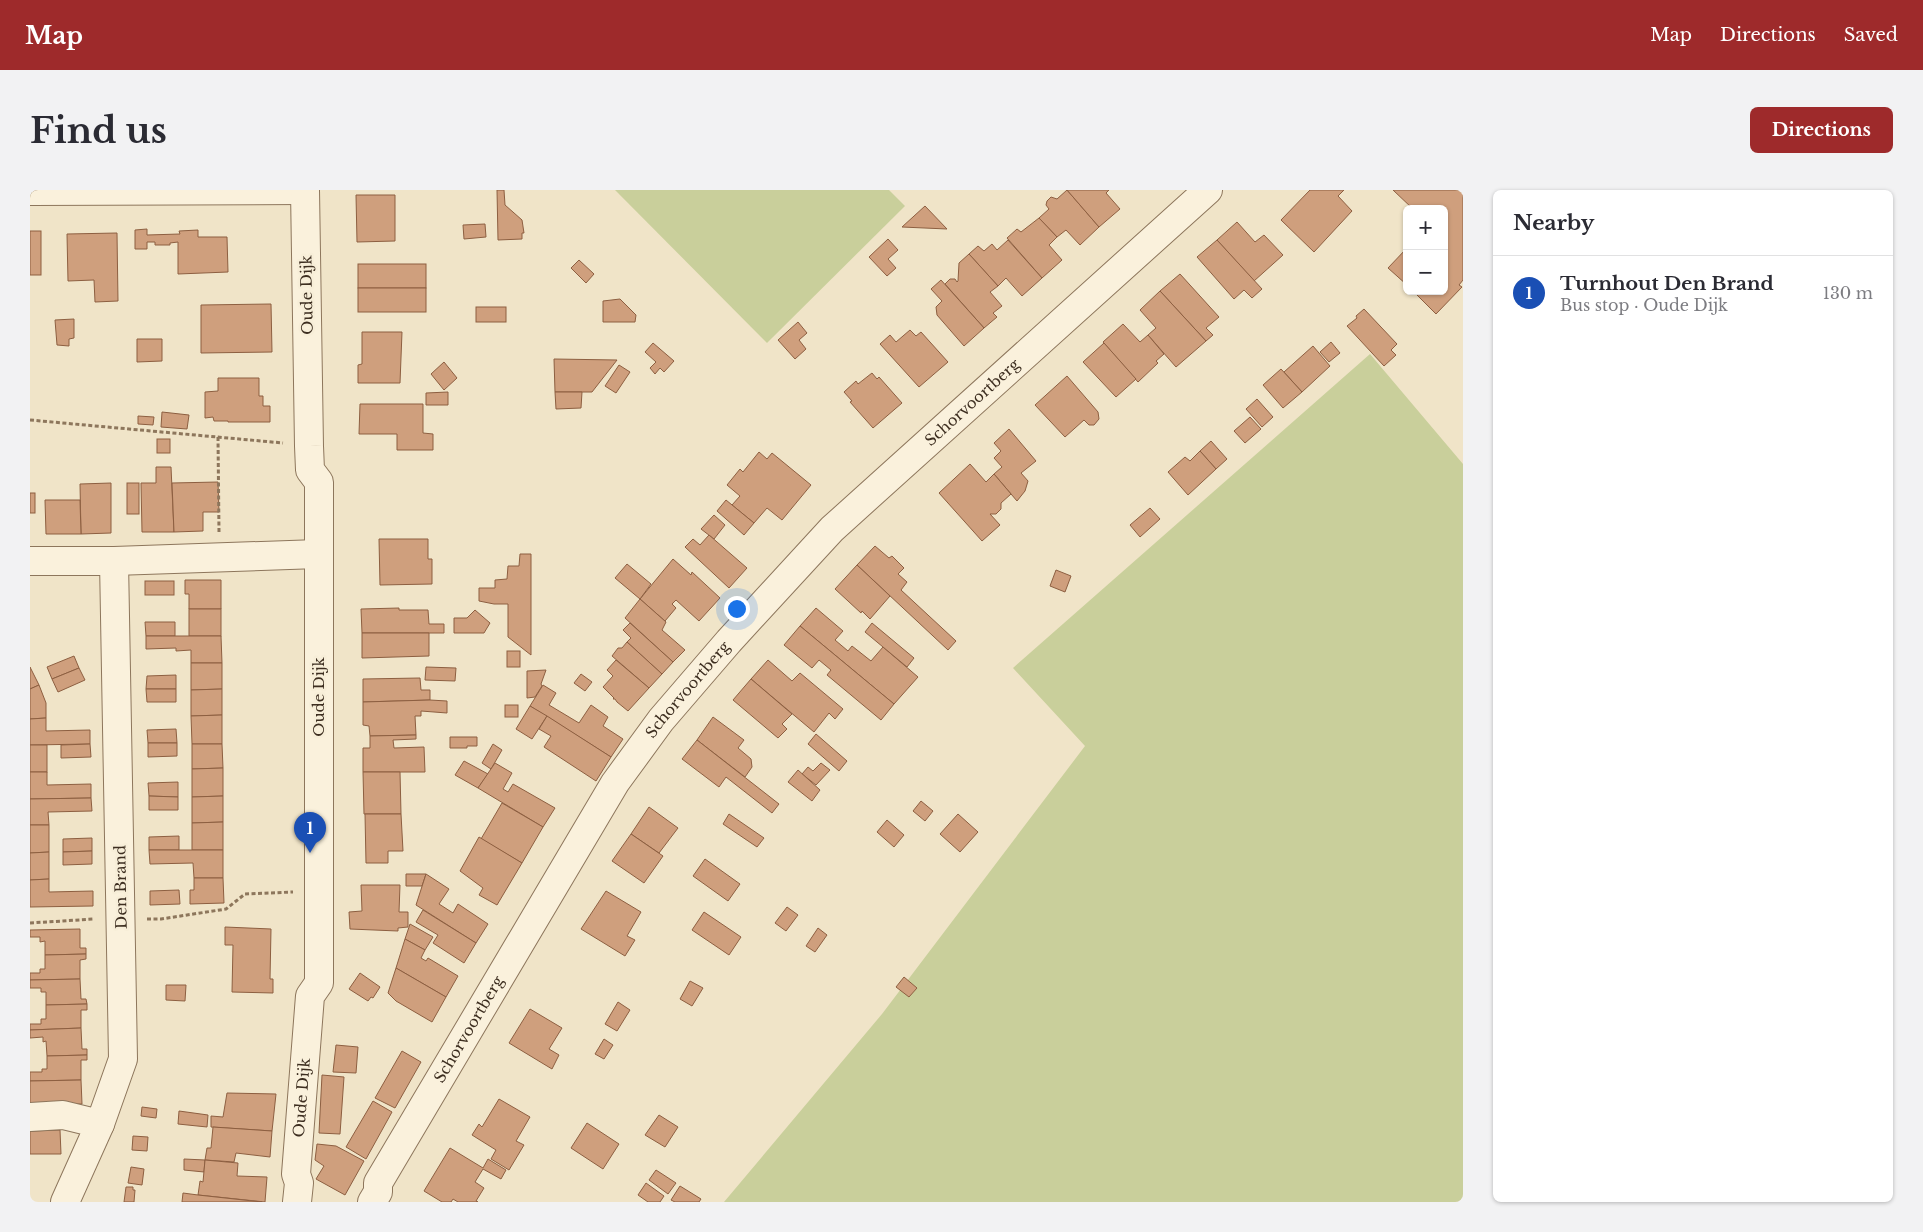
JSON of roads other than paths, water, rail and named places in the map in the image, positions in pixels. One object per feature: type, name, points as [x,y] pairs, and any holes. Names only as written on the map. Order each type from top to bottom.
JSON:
[{"type":"street","points":[[30,191],[305,190]]},
{"type":"street","name":"Oude Dijk","points":[[297,1202],[299,1183],[296,1174],[310,996],[319,983],[320,895],[319,482],[310,470],[305,190]]},
{"type":"street","name":"Schorvoortberg","points":[[372,1202],[378,1192],[378,1183],[585,833],[615,783],[661,720],[832,529],[1208,190]]},
{"type":"street","points":[[30,561],[114,561],[318,554]]},
{"type":"street","name":"Den Brand","points":[[65,1202],[100,1124],[123,1059],[114,561]]},
{"type":"street","points":[[30,1117],[63,1116],[100,1124]]},
{"type":"place","name":"Turnhout Den Brand","points":[[310,853]]}]
